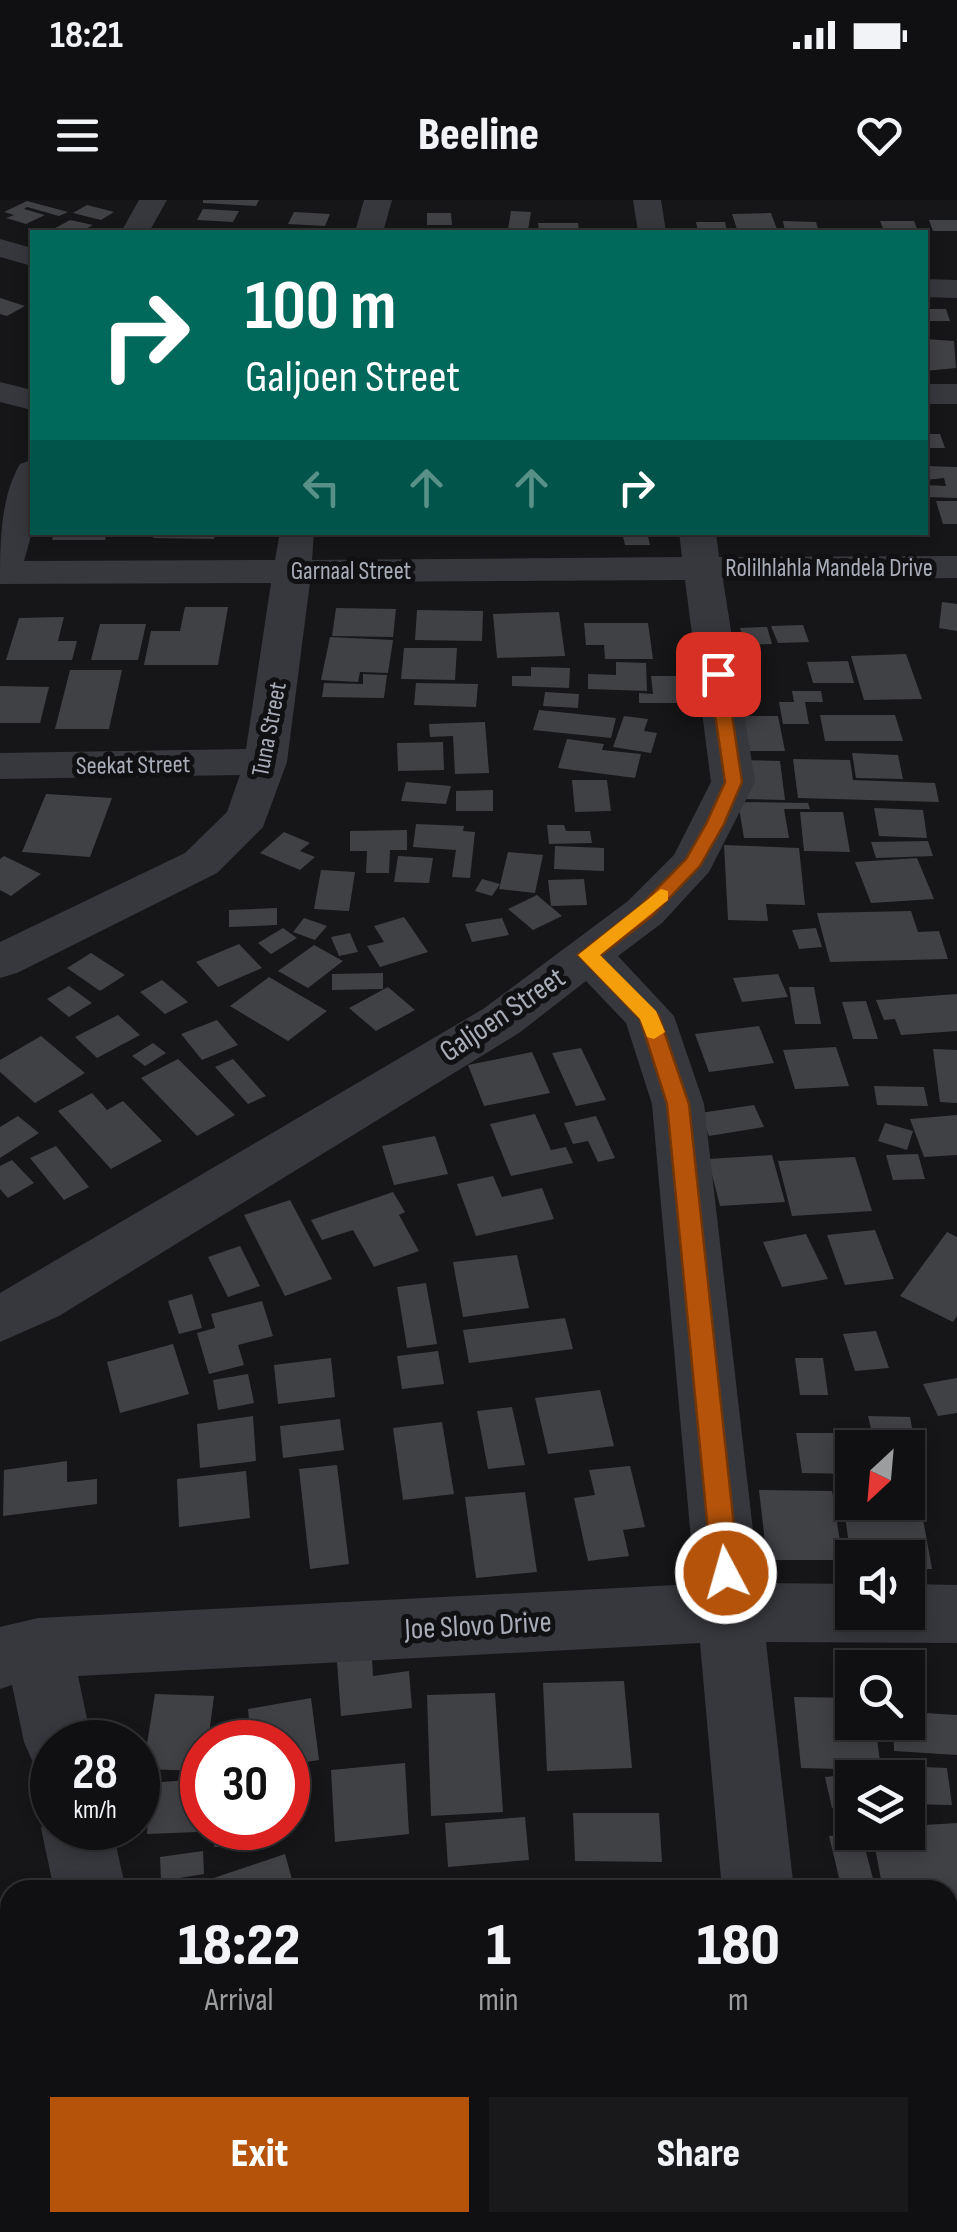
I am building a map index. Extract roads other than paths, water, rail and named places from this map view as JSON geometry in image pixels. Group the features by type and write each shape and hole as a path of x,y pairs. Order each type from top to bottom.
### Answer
{"street":[{"path":"136,230 153,200"},
{"path":"370,230 378,200"},
{"path":"647,200 652,230"},
{"path":"0,248 30,256"},
{"path":"928,288 957,288"},
{"path":"0,392 30,400"},
{"path":"928,394 957,394"},
{"path":"1,573 30,479"},
{"name":"Garnaal Street","path":"1,573 296,552 699,550"},
{"name":"Rolilhlahla Mandela Drive","path":"699,550 957,568"},
{"name":"Galjoen Street","path":"0,1320 500,1020 646,912 693,862 734,782 699,550"},
{"name":"Tuna Street","path":"0,962 201,862 247,817 266,762 296,552"},
{"name":"Seekat Street","path":"0,766 266,762"},
{"path":"588,955 649,1016 678,1104 757,1880"},
{"name":"Joe Slovo Drive","path":"19,1653 730,1612 957,1614"},
{"path":"19,1653 48,1720"},
{"path":"82,1850 88,1880"}]}
